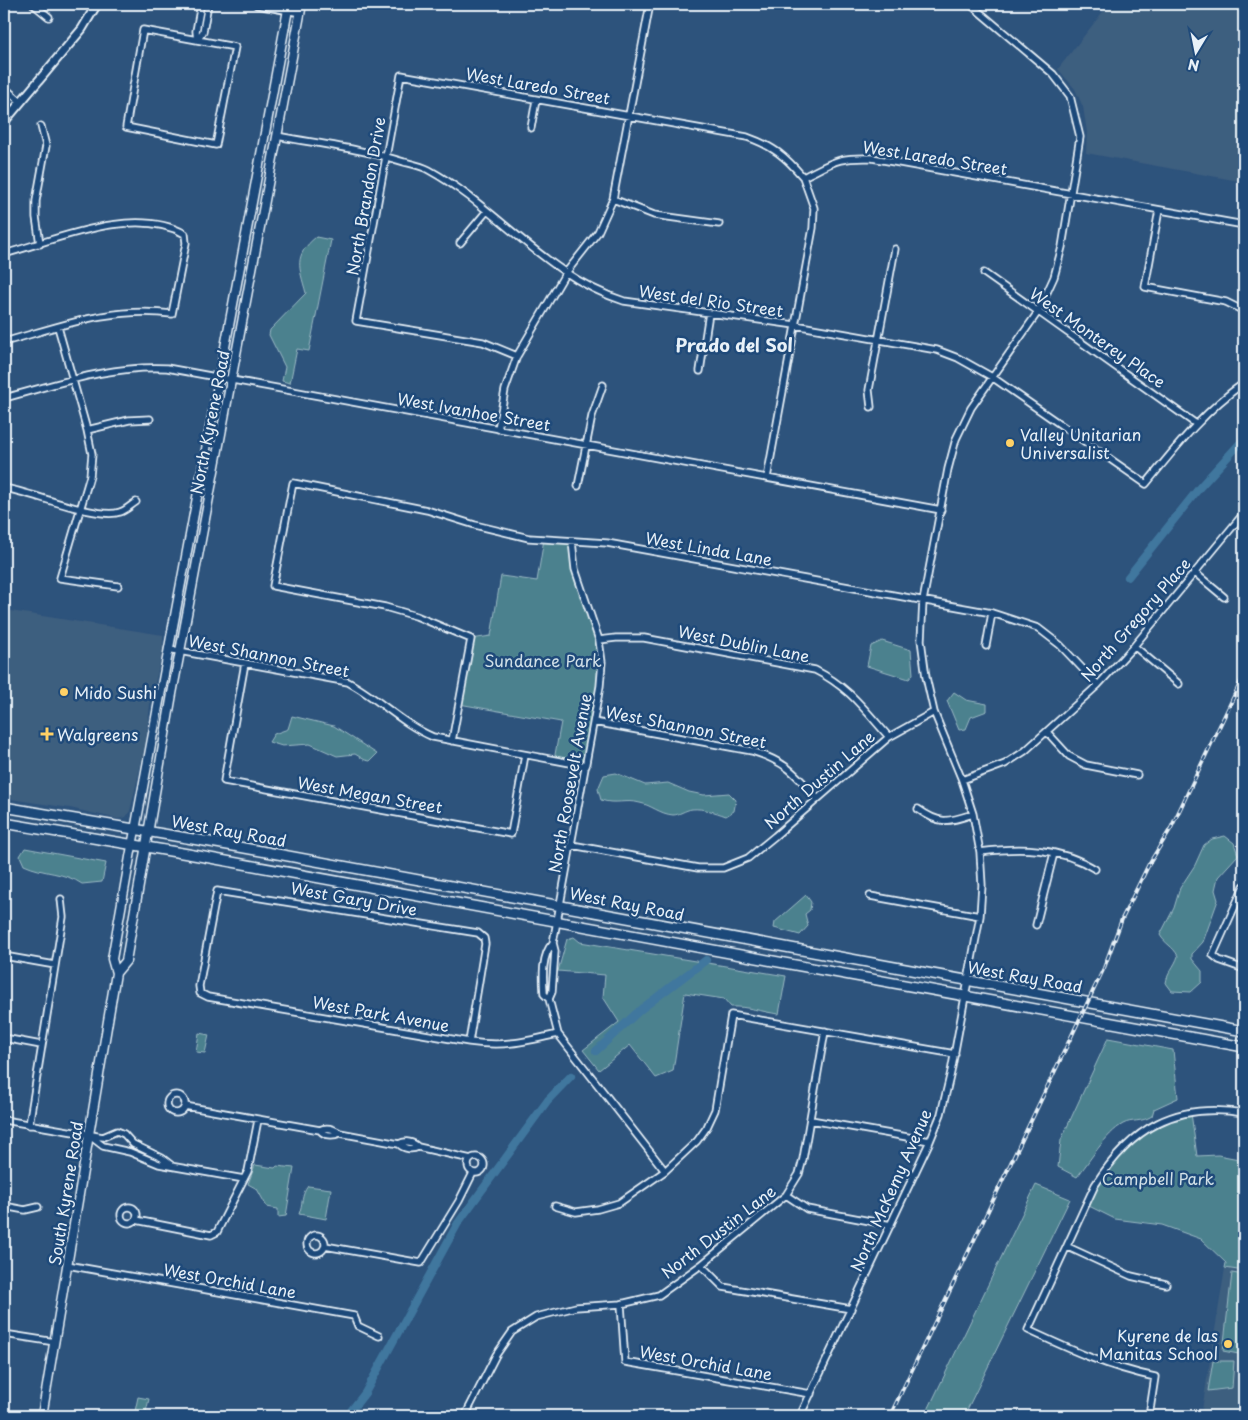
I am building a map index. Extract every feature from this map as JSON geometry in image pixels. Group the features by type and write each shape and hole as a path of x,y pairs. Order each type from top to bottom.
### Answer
{"main road":[{"name":"North Kyrene Road","path":"135,829 289,7"},
{"name":"North Kyrene Road","path":"144,846 301,8"},
{"name":"West Ray Road","path":"4,807 147,831 1244,1031"},
{"name":"West Ray Road","path":"4,823 144,846 1244,1047"},
{"name":"South Kyrene Road","path":"42,1416 116,974 112,959 135,829"},
{"name":"South Kyrene Road","path":"116,974 126,961 144,846"}],"street":[{"path":"33,4 49,17"},
{"path":"4,122 82,29 97,4"},
{"path":"197,40 196,31 201,4"},
{"path":"197,40 202,32 208,4"},
{"path":"256,4 301,8"},
{"path":"498,429 505,390 517,356 565,274 598,232 613,199 650,4"},
{"name":"North McKemy Avenue","path":"800,1416 930,1141 946,1096 980,916 982,884 980,852 973,814 962,780 934,712 922,660 923,601 948,469 956,439 970,408 1038,312 1054,277 1080,137 1070,96 1046,67 970,4"},
{"path":"144,30 197,40 235,47 216,145 126,127 144,30"},
{"name":"West Laredo Street","path":"401,75 747,137 768,144 787,159 803,177 824,164 844,158 872,158 1244,226"},
{"name":"North Brandon Drive","path":"401,75 356,321 482,342 517,356"},
{"path":"4,87 21,102"},
{"path":"530,128 536,100"},
{"path":"40,244 36,201 46,146 41,126"},
{"name":"West del Rio Street","path":"277,136 386,156 427,169 486,212 565,274 599,293 624,301 795,325 938,350 958,358 992,377 1146,484 1196,424"},
{"path":"767,478 813,228 814,208 803,177"},
{"path":"613,199 654,215 719,224"},
{"path":"1159,210 1145,287 1226,302 1244,311"},
{"path":"460,243 486,212"},
{"path":"4,254 106,225 144,222 176,228 185,234 186,243 172,314 148,311 117,312 4,342"},
{"path":"871,407 869,390 895,250"},
{"name":"West Monterey Place","path":"984,273 1196,424"},
{"path":"700,371 709,313"},
{"path":"58,327 92,454 90,476 60,578 118,586"},
{"name":"West Ivanhoe Street","path":"4,398 114,370 142,367 231,379 941,510"},
{"path":"1196,424 1218,402 1244,383"},
{"path":"578,486 592,416 603,385"},
{"path":"87,430 129,420 150,419"},
{"name":"West Linda Lane","path":"452,741 471,639 416,616 385,607 273,586 293,483 428,510 475,525 529,538 607,543 992,613 1038,628 1060,645 1098,685"},
{"path":"4,488 23,490 102,514 120,512 136,502"},
{"name":"North Gregory Place","path":"962,780 1005,764 1025,751 1098,685 1134,646 1244,513"},
{"name":"North Roosevelt Avenue","path":"572,541 575,569 599,640 602,662 594,722 553,943 555,951 552,992 549,999 558,1034 665,1172"},
{"path":"1194,572 1224,597"},
{"path":"986,646 992,613"},
{"name":"West Dublin Lane","path":"599,640 644,638 815,670 836,681 851,693 889,737"},
{"path":"1134,646 1179,684"},
{"name":"West Shannon Street","path":"168,648 348,682 369,693 420,731 452,741 586,766"},
{"name":"West Megan Street","path":"245,663 224,781 511,834 525,755"},
{"name":"North Dustin Lane","path":"572,845 698,868 723,868 748,858 889,737 934,712"},
{"name":"West Shannon Street","path":"594,722 752,751 776,759 794,773 817,798"},
{"path":"1047,732 1069,756 1086,765 1137,775"},
{"path":"918,809 932,820 942,821 973,814"},
{"path":"980,852 1019,848 1054,852 1084,862 1095,869"},
{"path":"1036,925 1054,852"},
{"path":"1244,886 1213,955 1219,960 1244,969"},
{"name":"West Gary Drive","path":"200,993 217,891 478,933 484,938 469,1042"},
{"path":"870,896 980,916"},
{"path":"29,1124 64,917 61,899"},
{"path":"4,956 55,964"},
{"name":"West Park Avenue","path":"200,993 208,997 498,1046 523,1043 558,1034"},
{"path":"555,1206 576,1212 598,1209 619,1203 665,1172 697,1141 715,1110 731,1015 955,1054"},
{"name":"North Dustin Lane","path":"465,1416 496,1354 512,1332 536,1317 576,1307 621,1304 659,1295 701,1265 786,1196 799,1174 825,1031"},
{"path":"4,1038 41,1045"},
{"path":"185,1106 320,1130 325,1128 340,1133 399,1144 402,1147 414,1150 418,1147 471,1159 479,1158 483,1164 481,1171 474,1173 463,1195 421,1263 325,1246"},
{"path":"1149,1416 1155,1377 1118,1369 1028,1330 1095,1185 1107,1166 1129,1141 1150,1127 1170,1118 1204,1110 1244,1113"},
{"path":"4,1120 103,1137 117,1131 124,1134 133,1144 162,1158 171,1165"},
{"path":"136,1220 211,1235 217,1232 244,1179 250,1162 258,1120"},
{"path":"810,1120 930,1141"},
{"path":"88,1135 103,1146 130,1152 159,1164 244,1179"},
{"path":"471,1159 468,1165 474,1173"},
{"path":"786,1196 807,1210 891,1225"},
{"path":"4,1206 25,1210 38,1207"},
{"path":"1068,1247 1131,1276 1166,1284"},
{"path":"701,1265 723,1287 851,1309"},
{"name":"West Orchid Lane","path":"67,1266 354,1316 358,1326 379,1336"},
{"name":"West Orchid Lane","path":"621,1304 625,1362 811,1394"},
{"path":"4,1334 54,1342"}],"shaded area":[{"path":"1109,4 1244,4 1244,182 1086,153 1087,132 1083,107 1075,89 1058,69"},
{"path":"4,610 163,635 163,650 150,704 146,743 130,811 126,817 118,819 70,808 4,798"},
{"name":"Kyrene de las Manitas School","path":"1225,1268 1244,1271 1244,1416 1201,1416"}],"green space":[{"path":"316,237 331,240 309,351 297,349 290,383 282,381 285,367 269,335 270,330 306,293 300,269 301,256"},
{"name":"Sundance Park","path":"544,539 572,541 575,569 599,640 602,662 586,766 554,760 561,722 459,704 471,639 491,636 501,576 537,581"},
{"path":"882,641 911,650 913,674 909,679 867,666 871,646"},
{"path":"954,692 966,700 987,704 987,711 971,717 966,729 959,730 947,701"},
{"path":"292,716 334,726 377,754 370,761 355,754 337,756 310,744 282,746 269,742 274,734 288,729"},
{"path":"616,773 645,785 668,783 689,792 704,795 729,793 736,800 734,811 726,816 705,810 692,809 673,815 635,802 601,800 598,789 604,775"},
{"path":"1225,836 1234,843 1238,855 1218,877 1215,890 1218,900 1203,942 1192,954 1192,959 1202,971 1202,982 1191,992 1172,991 1166,983 1178,956 1160,935 1174,908 1180,888 1195,865 1204,845 1212,839"},
{"path":"25,848 106,863 102,882 82,884 68,877 24,865 20,856"},
{"path":"806,895 811,902 810,910 805,914 808,926 800,935 774,928 775,922"},
{"path":"574,937 580,942 786,976 779,1014 743,1007 731,1007 724,999 685,993 673,1071 656,1078 630,1045 599,1070 583,1050 619,1022 603,997 605,975 558,971 567,939"},
{"path":"199,1033 209,1035 205,1053 196,1052"},
{"path":"1108,1038 1173,1050 1178,1098 1154,1109 1152,1116 1148,1118 1126,1123 1117,1128 1104,1141 1077,1177 1058,1167 1061,1140"},
{"name":"Campbell Park","path":"1191,1113 1197,1156 1218,1155 1244,1160 1244,1271 1225,1268 1226,1263 1201,1239 1162,1225 1115,1219 1087,1205 1107,1166 1150,1127"},
{"path":"255,1165 294,1168 286,1216 278,1217 278,1209 267,1207 257,1189 248,1184"},
{"path":"1036,1185 1070,1199 964,1416 925,1416"},
{"path":"308,1186 331,1189 326,1219 299,1214 304,1193"},
{"path":"1232,1273 1244,1275 1244,1355 1223,1351"},
{"path":"1213,1361 1234,1361 1232,1388 1208,1391"},
{"path":"138,1397 149,1399 145,1416 134,1416"}],"waterway":[{"path":"1128,577 1200,487 1244,439"},
{"path":"596,1051 640,1010 706,960"},
{"path":"347,1416 365,1393 458,1223 548,1100 571,1076"}],"railway":[{"path":"890,1416 1104,968 1122,919 1149,864 1171,828 1244,675"}],"place":[{"name":"Valley Unitarian Universalist","path":"1010,443"},
{"name":"Mido Sushi","path":"64,692"},
{"name":"Walgreens","path":"47,734"},
{"name":"Kyrene de las Manitas School","path":"1228,1344"}],"district":[{"name":"Prado del Sol","path":"734,344"}]}
